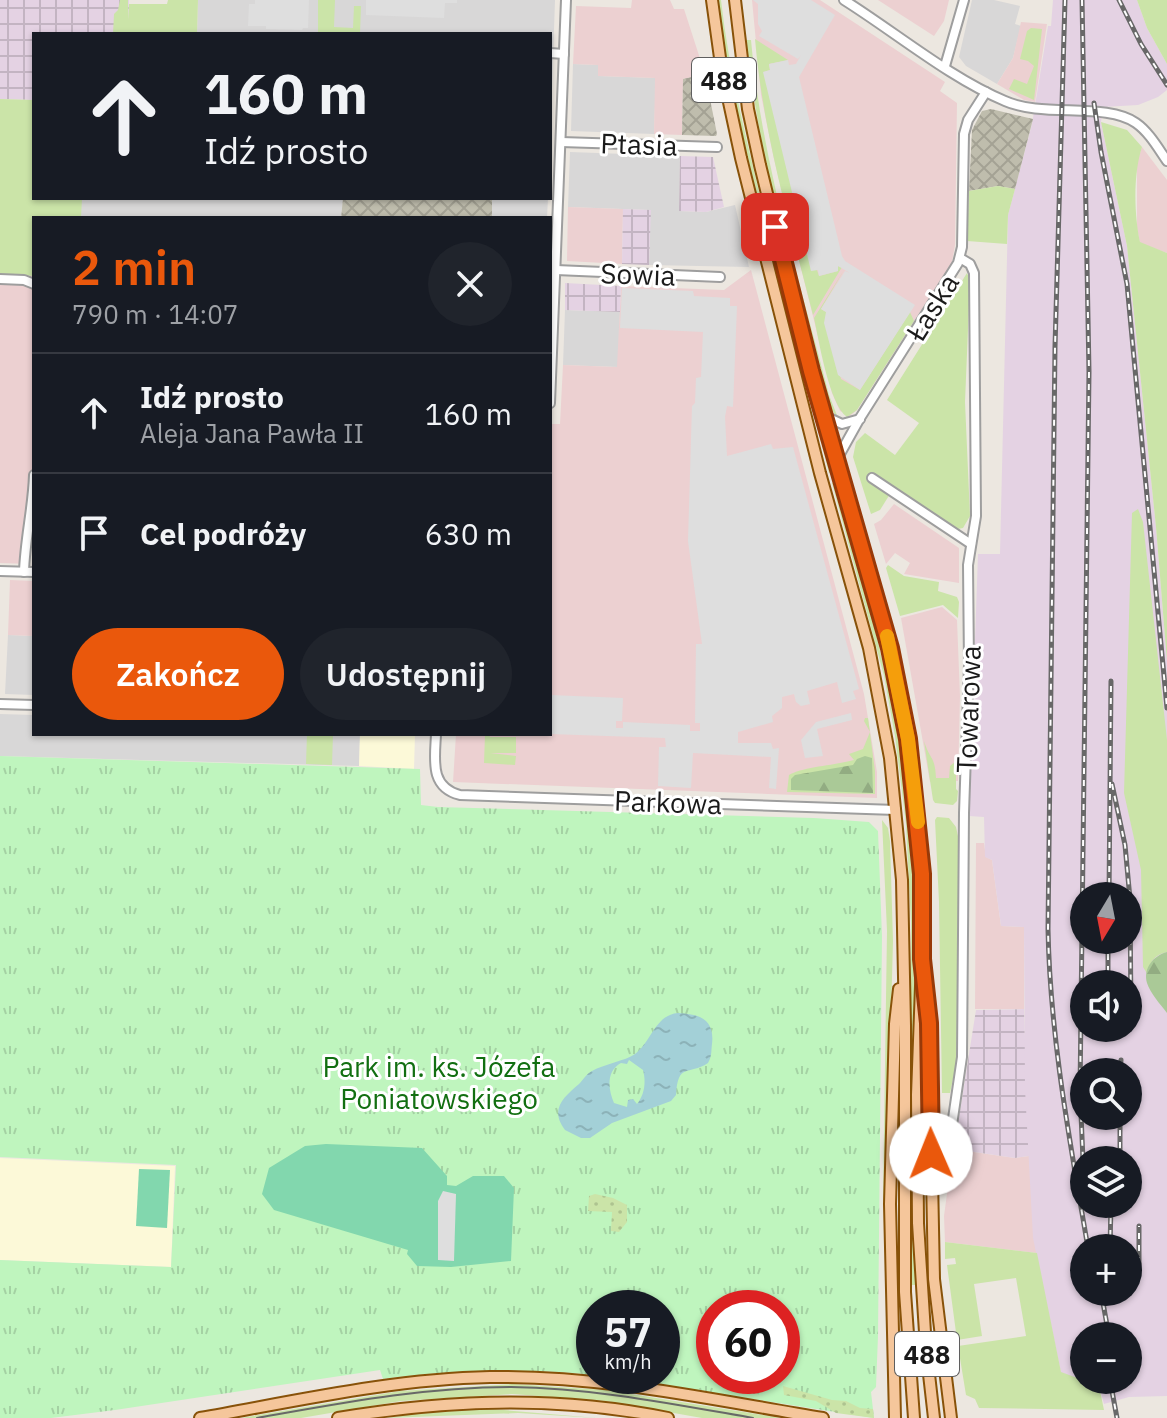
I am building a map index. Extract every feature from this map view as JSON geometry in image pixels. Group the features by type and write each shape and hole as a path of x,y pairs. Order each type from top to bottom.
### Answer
{"main road":[{"name":"488","path":"712,0 721,65 741,158 820,473 876,679 896,810 902,880 905,1025 905,1292 914,1418"},
{"name":"488","path":"735,0 748,109 757,154 823,414 890,648 908,739 920,842 922,959 917,1095 922,1291 934,1418"},
{"path":"895,1418 890,1204 895,1024 902,959"},
{"path":"922,959 929,1023 934,1279 951,1418"},
{"path":"200,1418 384,1385 456,1378 512,1377 627,1386 823,1418"},
{"path":"338,1418 432,1404 491,1402 586,1405 668,1418"}],"street":[{"path":"552,359 566,0"},
{"path":"844,0 986,92 1028,109 1126,118 1145,131 1167,161"},
{"path":"945,66 964,0"},
{"path":"552,53 564,54"},
{"name":"Łaska","path":"836,461 860,418 949,282 960,258 964,134 968,120 986,92"},
{"name":"Ptasia","path":"561,142 717,147"},
{"name":"Towarowa","path":"946,1166 962,1057 968,565 976,516 974,273 970,264 960,258"},
{"name":"Sowia","path":"556,270 720,277"},
{"path":"0,279 32,283"},
{"path":"823,414 831,421 842,424 860,418"},
{"path":"872,478 971,544"},
{"path":"24,572 25,539 32,505"},
{"path":"0,571 32,572"},
{"path":"0,704 32,705"},
{"name":"Parkowa","path":"436,736 435,774 442,786 460,795 896,810"}],"shaded area":[{"path":"0,0 129,0 128,32 32,32 32,100 0,99"},
{"path":"198,0 555,0 552,89 552,32 197,32"},
{"path":"255,0 309,0 308,28 248,26 249,4 255,4"},
{"path":"366,0 457,0 457,3 445,3 444,18 366,15"},
{"path":"632,0 670,0 674,9 684,9 705,74 683,79 682,135 654,134 655,78 598,76 598,65 573,64 576,6 631,8"},
{"path":"752,0 820,0 945,82 940,91 957,103 955,245 952,262 857,410 850,416 840,411 832,393 774,159 761,95"},
{"path":"753,0 811,0 835,15 799,77 842,256 845,261 915,305 860,390 838,375 824,323 826,312 821,309 845,271 850,273 838,266 838,271 819,276 818,270 811,271 763,72 770,70 769,64 788,60 789,65 796,64 801,55 798,59 759,36 762,31 758,24 758,4"},
{"path":"878,0 949,0 944,21 934,36"},
{"path":"972,0 994,0 1020,6 1015,24 1021,26 1013,58 997,84 966,66 959,57"},
{"path":"1053,0 1137,0 1147,28 1167,64 1167,90 1138,105 1103,107 1101,122 1127,246 1167,661 1167,1396 1129,1397 1104,1404 1101,1394 1142,1394 1142,1322 1070,1322 1070,1376 1061,1373 1033,1238 1025,1089 1024,927 1001,926 992,860 985,857 984,817 969,816 978,554 1000,554 1008,215 1032,124 1048,26 1051,26"},
{"path":"1021,22 1047,24 1035,102 1024,100 997,84 1013,58"},
{"path":"573,64 598,65 599,76 656,78 654,134 571,131"},
{"path":"705,74 717,134 682,135 683,79"},
{"path":"991,109 1033,119 1015,189 998,186 969,191 972,130 982,111"},
{"path":"1142,147 1167,180 1167,253 1140,243 1137,228 1137,162"},
{"path":"570,152 680,156 679,211 706,212 735,205 749,267 649,265 650,210 568,207"},
{"path":"680,156 713,157 724,207 706,212 679,211"},
{"path":"74,200 343,200 341,216 73,216"},
{"path":"343,200 492,200 492,216 341,216"},
{"path":"492,200 548,200 547,216 492,216"},
{"path":"568,207 623,209 622,264 567,261"},
{"path":"623,209 651,210 649,265 622,264"},
{"path":"751,270 864,694 877,772 877,798 453,782 456,736 552,736 552,424 560,424 563,365 617,367 621,286 724,290"},
{"path":"0,274 32,276 32,524 30,564 0,563"},
{"path":"565,283 621,286 620,312 565,310"},
{"path":"622,288 693,291 694,296 730,298 730,306 737,306 733,407 727,406 725,417 727,456 771,444 773,449 793,447 859,689 853,691 856,699 842,703 837,682 807,691 810,704 801,706 794,694 782,697 782,708 772,716 773,722 738,732 738,743 771,743 773,749 779,748 776,789 769,788 771,757 693,753 691,788 658,786 659,747 666,747 665,738 552,734 552,695 623,698 622,721 616,721 616,728 623,728 623,722 690,725 690,731 700,731 700,723 695,723 696,644 702,644 688,541 692,406 695,403 696,378 701,377 703,332 620,328"},
{"path":"565,310 620,312 618,367 563,365"},
{"path":"894,504 959,548 959,583 904,574 910,563 895,553 886,564 874,524"},
{"path":"10,580 32,581 32,636 8,635"},
{"path":"942,607 957,620 960,696 958,781 930,782 901,618"},
{"path":"8,635 32,636 32,695 5,694"},
{"path":"851,713 852,720 817,729 823,756 805,758 801,740 816,722"},
{"path":"0,714 32,715 32,736 360,736 359,766 0,756"},
{"path":"360,736 415,736 414,769 359,766"},
{"path":"976,843 984,843 986,857 992,860 1001,926 1024,927 1024,1009 975,1009"},
{"path":"1024,1009 1029,1156 1015,1158 954,1149 976,1010"},
{"path":"953,1149 1015,1158 1029,1156 1037,1253 945,1242 944,1216"},
{"path":"0,1158 175,1166 171,1267 0,1260"},
{"path":"443,1191 456,1194 454,1261 438,1260 438,1201"}],"green space":[{"path":"120,0 128,0 128,20 129,4 198,0 197,32 113,32 114,14"},
{"path":"318,0 335,0 334,27 353,28 354,6 361,6 360,32 318,32"},
{"path":"718,0 721,0 734,82 765,217 833,472 829,473 746,150 727,66"},
{"path":"1137,0 1167,0 1167,64 1147,28"},
{"path":"1031,28 1042,29 1034,100 1009,89 1014,79 1027,84 1034,66 1020,59 1027,31"},
{"path":"755,39 788,60 769,64 770,70 764,72 819,276 838,271 837,266 842,267 813,315 771,144"},
{"path":"746,40 751,40 763,130 782,219 829,395 838,418 827,404 779,224 760,132"},
{"path":"0,99 32,100 32,200 82,200 81,216 32,216 32,276 0,274"},
{"path":"1101,122 1127,130 1142,147 1135,194 1140,242 1167,253 1167,661 1127,246"},
{"path":"998,186 1015,189 1008,215 1007,244 967,241 969,191"},
{"path":"844,270 821,309 826,312 841,379 860,390 910,312 914,321 857,410 847,417 830,386 814,318"},
{"path":"967,273 970,280 965,402 970,516 963,528 958,529 872,473 869,479 890,494 880,510 871,514 853,457 856,442 865,433 895,455 919,423 887,400"},
{"path":"835,482 890,695 910,825 914,915 916,1285 910,1285 911,922 906,824 884,676 832,483"},
{"path":"1138,509 1143,522 1167,740 1167,952 1153,960 1148,975 1143,967 1141,870 1124,793 1132,513"},
{"path":"888,565 904,576 939,582 938,591 957,597 958,618 943,605 900,616 886,568"},
{"path":"870,732 875,794 787,792 789,775 854,760 849,754 863,749"},
{"path":"307,736 333,736 332,765 306,764"},
{"path":"485,736 516,737 516,753 490,753 516,756 515,765 484,763"},
{"path":"924,741 936,778 949,778 950,766 956,761 958,791 957,801 953,805 935,803 933,800"},
{"name":"Park im. ks. Józefa Poniatowskiego","path":"0,756 420,769 421,805 814,818 869,822 878,831 882,936 878,1336 876,1387 871,1392 874,1418 721,1394 800,1394 800,1290 696,1290 696,1390 680,1388 680,1290 576,1290 576,1374 488,1371 383,1379 380,1370 115,1410 51,1418 0,1418 0,1260 171,1267 176,1165 0,1157"},
{"path":"865,756 872,758 873,793 791,790 791,779 795,775 853,765"},
{"path":"937,817 949,818 956,827 961,850 957,1060 950,1093 942,1093"},
{"path":"882,820 888,828 890,841 893,941 886,1200 883,1201 887,931"},
{"path":"1167,952 1167,1013 1151,991 1146,972 1157,956"},
{"path":"305,1146 422,1148 447,1176 447,1185 456,1186 473,1176 504,1176 514,1188 511,1261 451,1267 417,1266 407,1254 408,1250 274,1210 262,1194 269,1168"},
{"path":"139,1169 170,1170 167,1228 136,1226"},
{"path":"595,1194 627,1205 627,1222 619,1232 611,1231 612,1212 588,1211 589,1196"},
{"path":"945,1242 1037,1253 1061,1372 1070,1375 1070,1394 1101,1394 1104,1410 979,1408 975,1399 966,1395 958,1346 1026,1336 1016,1278 974,1284 982,1336 957,1340 947,1265 956,1264 955,1258 945,1259"},
{"path":"512,1384 576,1388 576,1394 631,1394 781,1418 702,1418 606,1401 512,1394 401,1401 301,1418 241,1418 400,1391"},
{"path":"800,1391 846,1401 860,1408 873,1409 874,1418 836,1413 816,1401 784,1395 800,1394"},
{"path":"491,1409 597,1418 518,1413 387,1418 433,1411"}],"water":[{"path":"670,1015 693,1015 708,1023 712,1036 708,1063 682,1074 671,1101 612,1123 590,1138 581,1138 565,1130 560,1123 558,1110 568,1094 590,1072 635,1054 659,1023","holes":["629,1060 643,1070 644,1087 637,1104 633,1099 628,1100 627,1107 614,1103 610,1081 616,1066 627,1064"]}],"tram line":[{"path":"257,1418 415,1393 511,1387 603,1394 753,1418"}],"railway":[{"path":"1065,0 1055,347 1048,929 1057,1049 1086,1234"},
{"path":"1082,0 1089,372 1080,1091 1082,1146"},
{"path":"1119,0 1141,44 1167,85"},
{"path":"1094,103 1127,284 1167,708"},
{"path":"1109,882 1111,681"},
{"path":"1112,784 1125,845 1130,899 1131,970"},
{"path":"1108,954 1108,970"},
{"path":"1120,1130 1120,1146"},
{"path":"1110,1234 1111,1218"},
{"path":"1139,1226 1139,1234"},
{"path":"1104,1306 1106,1322"},
{"path":"1113,1394 1117,1418"}],"slow traffic":[{"path":"887,636 908,739 918,822"}],"route":[{"path":"775,227 811,371 890,648 908,739 922,874 922,959 929,1023 931,1154"}]}
